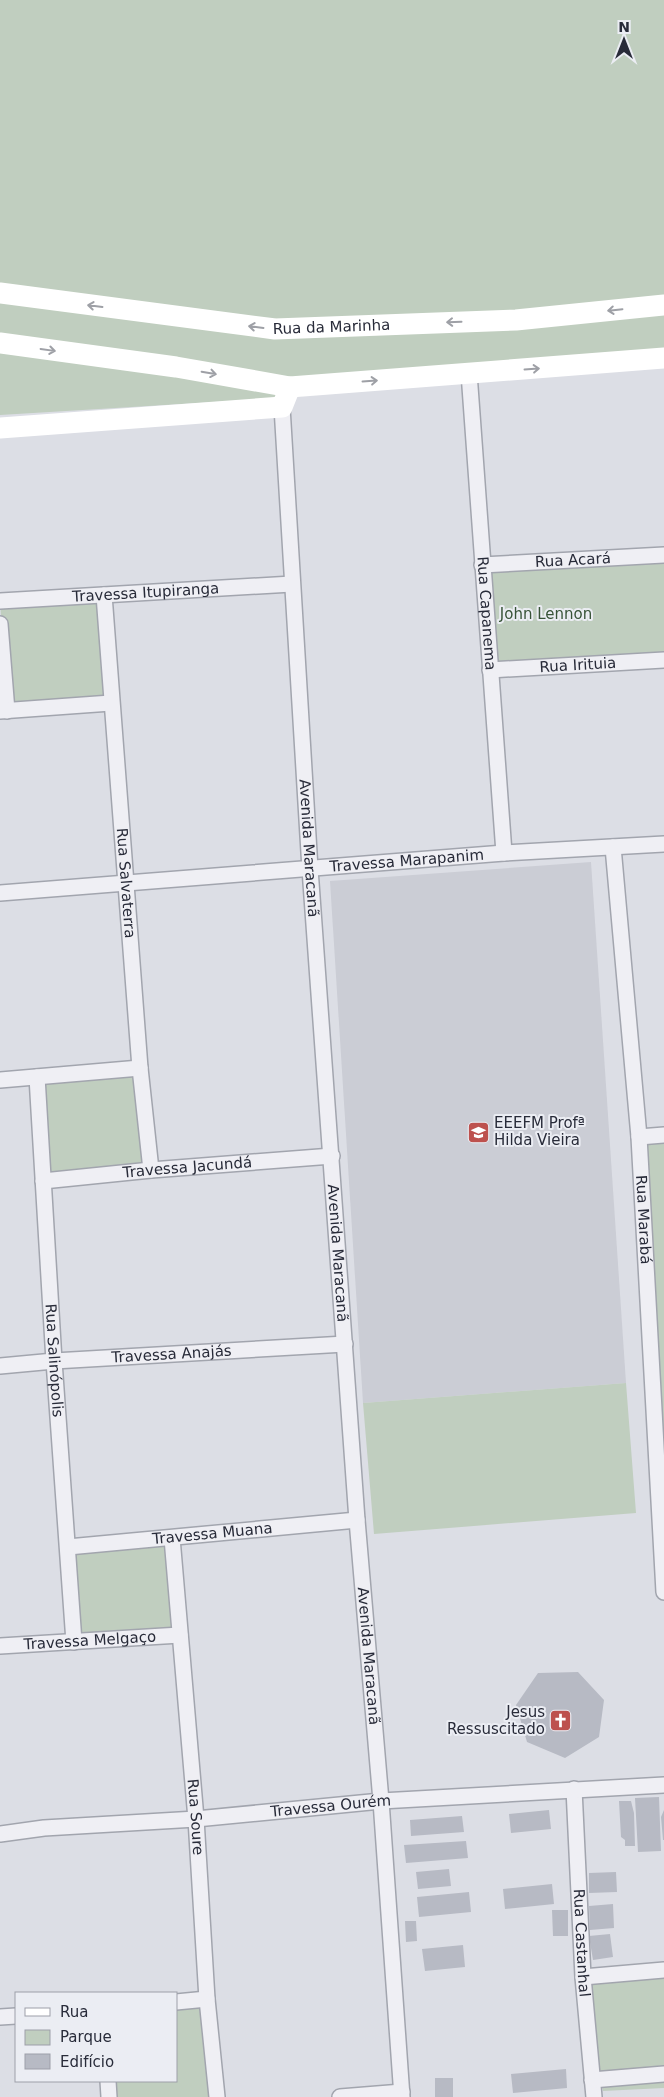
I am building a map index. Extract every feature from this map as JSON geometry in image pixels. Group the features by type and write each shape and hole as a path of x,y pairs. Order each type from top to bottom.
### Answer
{"main road":[{"name":"Rua da Marinha","path":"0,293 275,329 516,320 664,305"},
{"path":"0,343 176,367 290,387 664,358"},
{"path":"0,428 282,406 290,387"}],"street":[{"name":"Rua Capanema","path":"469,373 504,853"},
{"name":"Avenida Maracanã","path":"282,406 310,869 357,1520 381,1801 402,2094"},
{"name":"Rua Acará","path":"482,565 664,555"},
{"name":"Travessa Itupiranga","path":"0,601 292,584"},
{"name":"Rua Salvaterra","path":"104,595 140,1068 150,1170"},
{"path":"0,624 3,711 111,703"},
{"name":"Rua Irituia","path":"490,670 664,660"},
{"name":"Travessa Marapanim","path":"0,893 504,853 664,844"},
{"name":"Rua Marabá","path":"613,847 639,1137 661,1498 664,1592"},
{"path":"0,1080 140,1068"},
{"name":"Rua Salinópolis","path":"37,1077 54,1361 74,1642"},
{"path":"639,1137 664,1135"},
{"name":"Travessa Jacundá","path":"43,1181 150,1170 332,1156"},
{"name":"Travessa Anajás","path":"0,1366 54,1361 345,1344"},
{"name":"Travessa Muana","path":"68,1548 357,1520"},
{"name":"Rua Soure","path":"172,1538 196,1819 207,1999 217,2097"},
{"name":"Travessa Melgaço","path":"0,1646 180,1635"},
{"name":"Travessa Ourém","path":"0,1834 44,1828 196,1819 381,1801 664,1785"},
{"name":"Rua Castanhal","path":"574,1789 583,1977 594,2097"},
{"path":"583,1977 664,1970"},
{"path":"178,2002 207,1999"},
{"path":"0,2017 15,2016"},
{"path":"592,2080 664,2074"},
{"path":"108,2082 109,2097"},
{"path":"340,2097 402,2094"}],"shaded area":[{"name":"EEEFM Profª Hilda Vieira","path":"591,862 626,1383 363,1403 330,881"}],"green space":[{"path":"0,0 664,0 664,363 281,398 0,415"},
{"name":"John Lennon","path":"664,555 664,660 490,670 482,565"},
{"path":"104,595 111,703 7,711 0,601"},
{"path":"140,1068 151,1170 43,1181 37,1077"},
{"path":"664,1135 664,1498 639,1137"},
{"path":"626,1383 636,1513 374,1534 363,1403"},
{"path":"172,1538 180,1635 74,1642 68,1547"},
{"path":"664,1970 664,2088 603,2091 583,1977"},
{"path":"207,1999 217,2097 109,2097 108,2082 178,2082 178,2002"}],"building":[{"name":"Jesus Ressuscitado","path":"578,1672 604,1700 599,1737 565,1758 527,1742 516,1705 538,1673"},
{"path":"659,1797 661,1851 638,1852 635,1798"},
{"path":"619,1801 631,1801 634,1813 635,1846 625,1846 625,1840 621,1837"},
{"path":"549,1810 551,1829 511,1833 509,1814"},
{"path":"664,1810 664,1840 663,1840 661,1817"},
{"path":"462,1816 464,1832 411,1836 410,1820"},
{"path":"466,1841 468,1858 406,1863 404,1845"},
{"path":"449,1869 451,1886 418,1889 416,1872"},
{"path":"616,1872 617,1892 589,1893 589,1873"},
{"path":"552,1884 554,1904 505,1909 503,1889"},
{"path":"469,1892 471,1912 419,1917 417,1897"},
{"path":"613,1904 614,1928 590,1930 589,1906"},
{"path":"552,1910 568,1910 568,1936 553,1936"},
{"path":"405,1921 416,1921 417,1941 406,1942"},
{"path":"610,1934 613,1957 593,1960 589,1936"},
{"path":"463,1945 465,1967 425,1971 422,1949"},
{"path":"566,2069 567,2088 513,2093 511,2074"},
{"path":"435,2078 453,2078 453,2097 435,2097"}],"place":[{"name":"EEEFM Profª Hilda Vieira","path":"478,1132"},
{"name":"Jesus Ressuscitado","path":"561,1721"}]}
